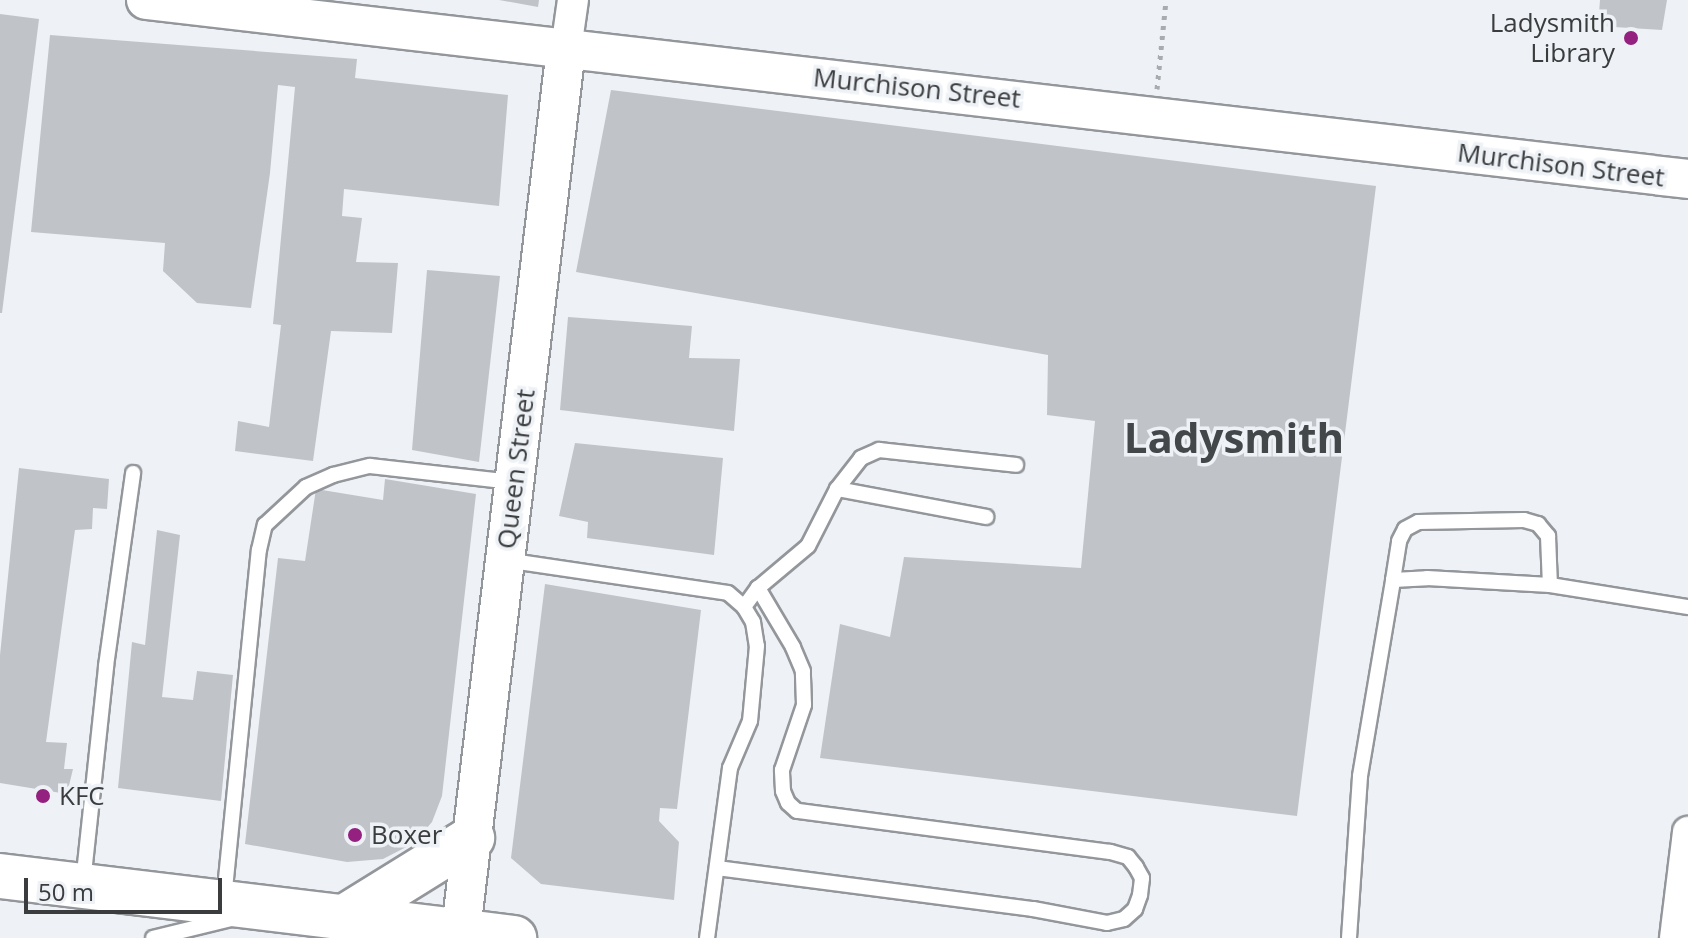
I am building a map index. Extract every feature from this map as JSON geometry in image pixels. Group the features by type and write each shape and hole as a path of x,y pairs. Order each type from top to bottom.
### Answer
{"highway":[{"path":"360,925 472,838"},
{"path":"0,876 266,909 360,925 514,938"}],"street":[{"name":"Murchison Street","path":"146,0 1688,179"},
{"name":"Queen Street","path":"460,935 573,0"},
{"path":"1675,938 1688,832"}],"lane":[{"path":"744,607 758,588 808,546 837,489 861,458 879,450 1016,465"},
{"path":"223,904 259,550 265,525 306,487 333,475 370,466 514,482"},
{"path":"83,887 106,666 133,473"},
{"path":"837,489 986,517"},
{"path":"1349,938 1360,776 1399,541 1405,529 1418,522 1524,520 1538,524 1548,536 1550,585"},
{"path":"505,560 728,593 744,607 753,622 757,646 750,721 730,768 707,938"},
{"path":"1393,580 1427,578 1550,585 1688,607"},
{"path":"717,868 1033,909 1107,923 1124,919 1135,909 1140,895 1142,878 1136,867 1128,857 1110,852 797,811 788,803 783,791 782,770 804,705 803,671 793,647 758,588"},
{"path":"153,938 266,909"}],"path":[{"path":"1154,118 1166,0"}],"building":[{"path":"499,0 539,0 538,7"},
{"path":"1600,0 1667,0 1662,30 1598,26"},
{"path":"0,14 39,19 2,313 0,313"},
{"path":"50,35 357,59 355,78 508,95 499,206 344,189 342,216 362,218 356,262 398,263 392,333 331,331 313,461 235,451 238,421 269,427 281,325 273,324 295,87 278,85 270,173 251,308 197,303 163,271 165,243 31,232"},
{"path":"611,90 1376,186 1297,816 820,758 840,624 890,637 904,557 1081,568 1095,421 1047,415 1048,355 576,272"},
{"path":"427,270 500,276 479,462 412,450"},
{"path":"568,317 692,326 689,358 740,359 734,431 560,410"},
{"path":"575,443 723,458 714,555 587,538 588,522 559,516"},
{"path":"19,468 109,479 107,509 93,508 92,529 75,530 46,742 67,743 64,769 73,769 67,794 0,783 0,655"},
{"path":"385,479 476,494 442,796 432,822 414,843 383,859 347,862 245,844 278,558 305,561 316,489 383,500"},
{"path":"157,530 180,535 162,697 193,700 197,671 233,675 221,801 118,788 132,642 145,645"},
{"path":"545,584 701,610 677,809 660,808 659,821 679,842 674,900 541,884 511,858"}],"place":[{"name":"Ladysmith Library","path":"1631,38"},
{"name":"KFC","path":"43,796"},
{"name":"Boxer","path":"355,835"}],"district":[{"name":"Ladysmith","path":"1234,437"}]}
